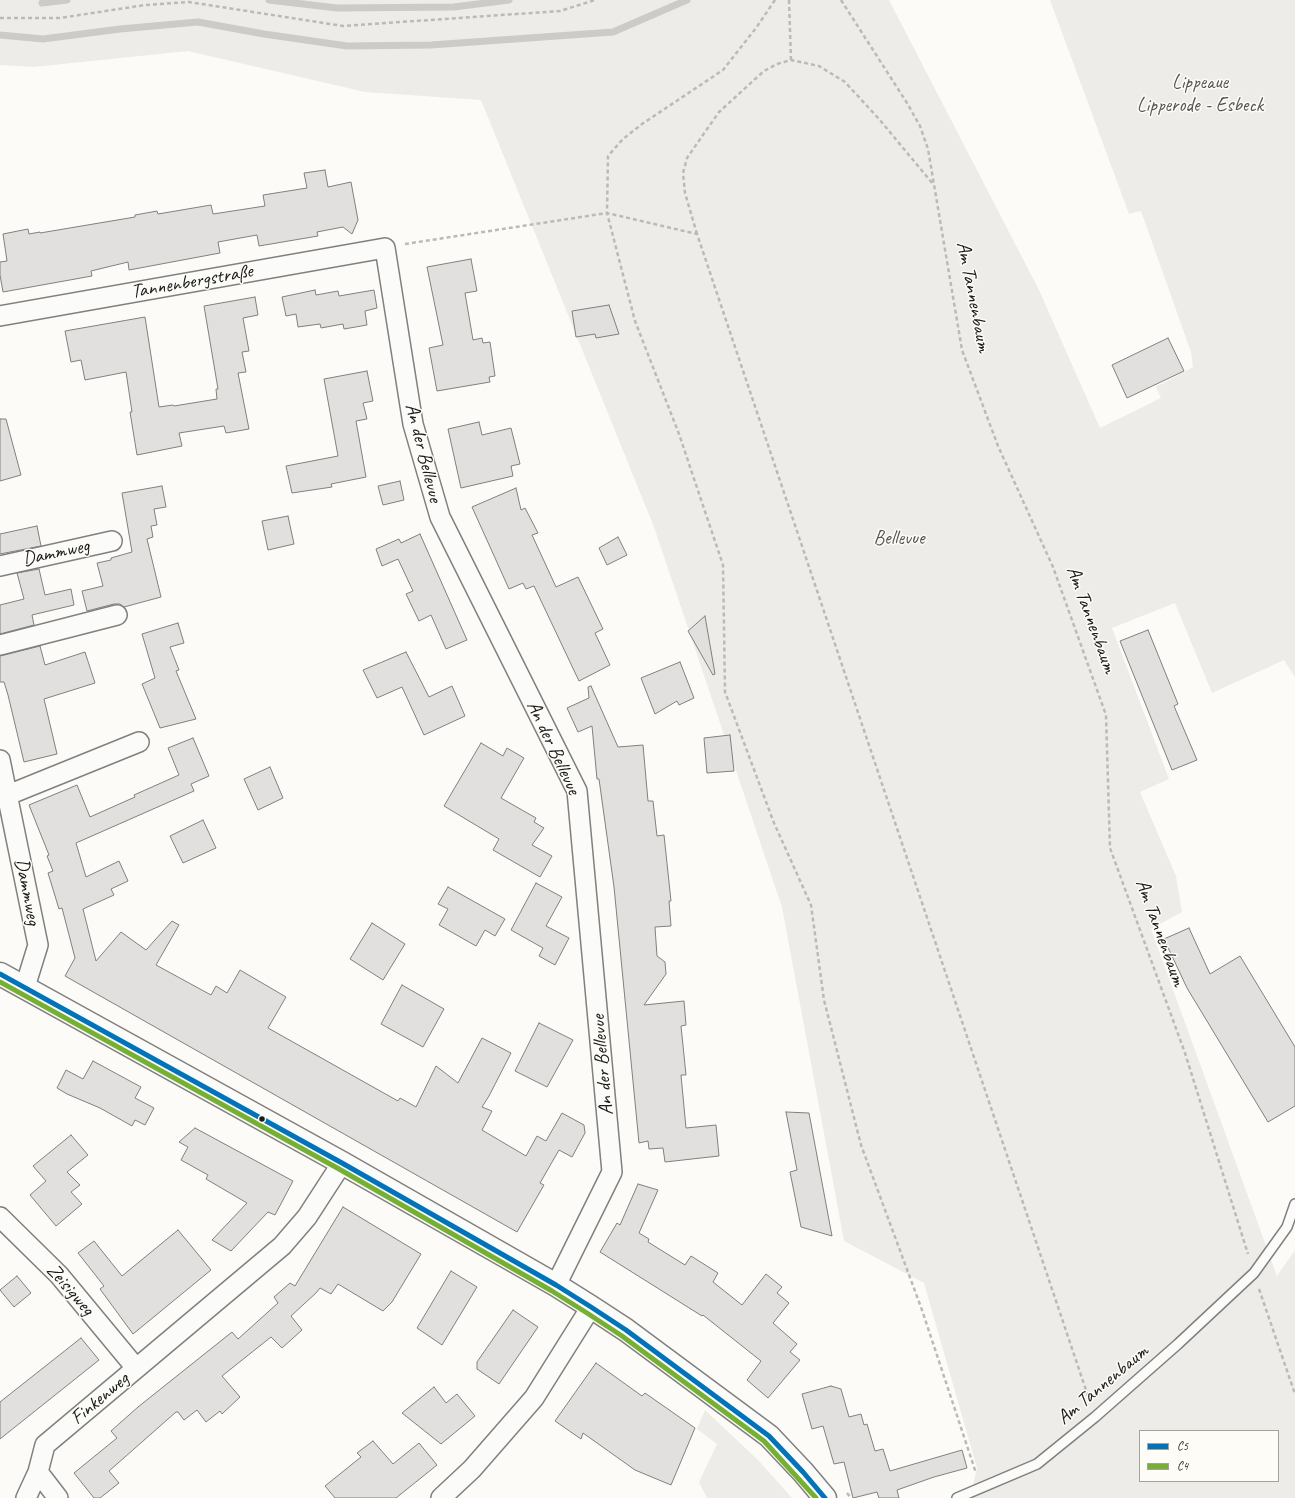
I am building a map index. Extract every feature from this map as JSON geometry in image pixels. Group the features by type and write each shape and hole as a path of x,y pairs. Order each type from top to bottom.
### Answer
{"main road":[{"path":"0,974 342,1163 556,1285 591,1307 626,1330 768,1436 803,1472 825,1498"}],"street":[{"name":"Tannenbergstraße","path":"0,316 384,248"},
{"name":"An der Bellevue","path":"384,248 413,424 440,517 577,791 612,1172 556,1285"},
{"name":"Dammweg","path":"0,566 112,541"},
{"path":"0,645 117,615"},
{"path":"8,795 139,742"},
{"name":"Dammweg","path":"0,760 38,945 25,987"},
{"name":"Finkenweg","path":"26,1498 38,1472 45,1445 282,1246 307,1217 342,1163"},
{"name":"Zeisigweg","path":"0,1217 59,1275 136,1368"},
{"path":"441,1498 472,1468 534,1398 591,1307"},
{"path":"38,1472 58,1498"}],"lane":[{"name":"Am Tannenbaum","path":"957,1498 1037,1464 1095,1417 1178,1344 1254,1273 1287,1227 1295,1204"}],"path":[{"path":"0,18 60,18 145,5 190,2 343,26 560,11 595,0"},
{"path":"775,0 756,28 723,70 642,124 623,139 608,156 607,213 635,321 679,434 723,565 725,692 774,824 811,905 824,1000 861,1145 922,1310 981,1487"},
{"path":"789,0 791,60"},
{"name":"Am Tannenbaum","path":"841,0 907,103 920,126 928,149 962,350 998,446 1053,567 1106,715 1110,848 1185,1053 1267,1314 1295,1394"},
{"path":"935,186 879,119 845,82 819,66 791,60 777,64 764,71 719,112 687,158 683,173 685,192 697,234 1095,1417"},
{"path":"384,248 607,213 697,234"}],"green space":[{"name":"Bellevue","path":"0,0 889,0 1039,290 1100,428 1161,398 1156,387 1193,367 1191,352 1141,211 1129,214 1050,0 1295,0 1295,677 1284,660 1212,693 1175,603 1112,628 1169,779 1140,792 1176,876 1182,912 1151,929 1277,1276 1295,1250 1295,1498 970,1498 977,1468 924,1283 844,1241 782,907 654,527 481,100 365,92 188,51 34,67 0,65"},
{"path":"705,1410 758,1460 792,1498 707,1498 699,1482 717,1444 697,1429"}],"building":[{"path":"325,170 328,187 351,182 358,220 352,234 343,227 317,232 318,236 259,246 257,235 218,242 220,253 129,270 128,262 91,271 92,276 3,292 0,275 0,262 7,261 3,234 28,229 29,234 40,233 135,217 135,215 157,211 158,214 211,205 213,214 265,206 263,195 307,188 304,173"},
{"path":"471,259 477,291 465,293 473,340 482,338 483,343 490,342 495,376 489,377 490,382 437,391 429,348 443,345 427,267"},
{"path":"315,290 316,295 338,291 339,296 374,290 377,308 365,311 367,325 344,329 343,324 321,328 320,324 298,327 296,314 286,316 282,297"},
{"path":"255,297 258,315 243,318 249,351 242,352 246,372 238,373 249,429 226,433 224,426 179,433 182,446 137,455 130,412 132,412 126,372 85,380 81,360 71,362 65,331 145,317 159,407 217,399 216,389 218,389 204,306"},
{"path":"609,305 619,334 596,338 595,334 576,337 572,311"},
{"path":"1168,338 1184,371 1127,398 1112,365"},
{"path":"367,371 373,401 363,403 367,419 356,421 366,477 331,484 332,487 292,493 286,466 338,456 324,379"},
{"path":"0,419 6,419 21,475 0,481"},
{"path":"479,422 482,435 511,428 520,464 511,466 513,476 461,488 448,429"},
{"path":"400,481 404,500 383,505 378,486"},
{"path":"162,486 166,507 154,509 157,525 151,526 153,537 147,539 161,597 124,607 120,604 114,604 87,611 82,591 103,586 97,563 111,560 111,558 132,552 122,493"},
{"path":"516,488 521,510 525,508 538,533 532,535 556,587 578,577 603,629 595,633 610,665 579,681 534,586 526,589 523,583 509,589 472,507"},
{"path":"288,516 294,544 268,550 262,521"},
{"path":"37,526 41,546 0,554 0,534"},
{"path":"420,534 467,640 446,649 431,615 419,621 406,594 413,591 398,559 382,566 376,549 399,539 401,543"},
{"path":"618,537 627,555 607,565 599,548"},
{"path":"39,569 45,595 71,589 74,605 32,615 34,625 0,634 0,605 24,599 17,573"},
{"path":"705,616 715,674 713,675 688,631"},
{"path":"178,623 184,643 170,647 179,670 176,671 196,719 160,728 142,684 155,678 142,634"},
{"path":"1148,630 1178,704 1174,706 1197,760 1172,770 1120,641"},
{"path":"40,646 45,665 85,652 95,683 44,699 57,754 24,762 8,695 4,682 0,682 0,656"},
{"path":"406,652 429,697 452,686 465,716 424,735 402,687 377,698 363,670"},
{"path":"680,662 694,698 679,705 677,701 655,714 641,678"},
{"path":"591,686 618,747 643,745 648,801 653,801 657,836 664,835 671,901 669,901 671,926 655,927 657,956 665,962 666,974 644,1005 684,1001 686,1025 681,1026 686,1075 681,1075 686,1128 716,1125 719,1156 665,1162 663,1148 649,1149 648,1141 639,1143 614,887 599,779 597,779 592,726 578,732 567,708 589,698 588,687"},
{"path":"730,735 734,771 707,773 704,738"},
{"path":"193,738 209,776 191,784 194,791 76,843 86,877 119,861 128,881 111,889 114,895 83,909 96,961 121,932 146,950 172,921 179,925 156,965 211,995 216,986 227,993 240,970 286,997 268,1028 398,1101 400,1098 416,1107 436,1066 458,1083 482,1038 511,1053 482,1107 492,1111 482,1130 526,1156 537,1136 546,1141 562,1113 584,1125 585,1133 572,1157 559,1150 540,1183 544,1185 517,1232 65,976 75,958 62,908 59,909 48,873 53,871 47,856 49,855 29,805 77,785 90,817 179,775 168,748"},
{"path":"481,743 503,756 507,748 524,758 501,798 536,818 534,822 544,828 532,845 552,856 540,877 493,850 499,839 444,806"},
{"path":"270,767 283,798 258,810 244,779"},
{"path":"203,820 216,848 183,863 170,836"},
{"path":"536,883 562,897 546,926 569,938 555,965 539,956 543,948 511,930"},
{"path":"448,887 505,919 495,936 485,930 476,946 439,925 448,909 438,904"},
{"path":"372,923 405,944 383,980 350,959"},
{"path":"1189,928 1210,974 1240,956 1295,1047 1295,1106 1268,1122 1187,988 1164,939"},
{"path":"402,985 444,1009 423,1047 381,1024"},
{"path":"539,1023 573,1040 547,1087 515,1071"},
{"path":"93,1061 141,1087 135,1098 154,1108 145,1125 135,1120 132,1126 100,1108 67,1094 57,1088 66,1070 83,1079"},
{"path":"786,1112 809,1113 832,1236 801,1227 790,1172 797,1170"},
{"path":"195,1128 293,1181 275,1215 268,1212 231,1251 212,1240 247,1203 206,1179 208,1175 181,1160 188,1147 179,1142"},
{"path":"71,1135 88,1155 67,1172 80,1185 71,1192 82,1204 56,1226 30,1195 46,1181 33,1166"},
{"path":"638,1184 658,1190 639,1233 649,1239 648,1242 685,1265 691,1256 718,1273 713,1282 742,1305 766,1274 782,1287 777,1293 789,1303 773,1323 797,1344 790,1352 800,1360 768,1398 747,1380 761,1361 703,1315 702,1316 600,1252 617,1223 620,1225"},
{"path":"343,1207 421,1254 392,1302 383,1311 338,1284 331,1294 320,1288 291,1316 302,1330 282,1348 271,1337 222,1376 240,1397 222,1414 220,1411 206,1422 197,1410 184,1420 178,1412 176,1412 109,1471 119,1483 100,1498 94,1498 74,1473 117,1438 111,1431 138,1407 232,1332 238,1339 278,1303 274,1297 290,1283 295,1286"},
{"path":"178,1230 211,1270 133,1334 100,1289 104,1286 78,1253 94,1241 122,1276"},
{"path":"451,1271 477,1287 442,1345 417,1328"},
{"path":"17,1276 31,1293 14,1307 0,1290"},
{"path":"513,1310 538,1327 499,1384 477,1369 477,1362"},
{"path":"81,1338 99,1360 0,1439 0,1402"},
{"path":"596,1363 642,1396 645,1393 695,1428 671,1485 635,1470 583,1433 581,1439 555,1421"},
{"path":"831,1386 841,1389 849,1417 861,1414 864,1425 867,1424 875,1451 883,1449 890,1471 962,1450 967,1468 934,1477 897,1490 899,1498 879,1498 877,1492 853,1498 844,1462 834,1464 823,1426 812,1429 802,1394"},
{"path":"434,1387 446,1403 457,1394 475,1416 441,1444 402,1413"},
{"path":"373,1441 393,1464 419,1443 437,1465 396,1498 335,1498 325,1486 361,1457 357,1453"}],"waterway":[{"path":"42,3 67,0"},
{"path":"269,0 337,8 454,7 509,0"},
{"path":"0,35 43,39 120,29 198,22 264,34 347,46 431,45 613,32 687,0"}],"transit line":[{"name":"C5","path":"0,974 342,1163 556,1285 591,1307 626,1330 769,1436 825,1498"},
{"name":"C4","path":"0,982 339,1169 552,1291 587,1313 622,1336 764,1441 816,1498"}],"park label":[{"name":"Lippeaue Lipperode - Esbeck","path":"1200,94"}]}
